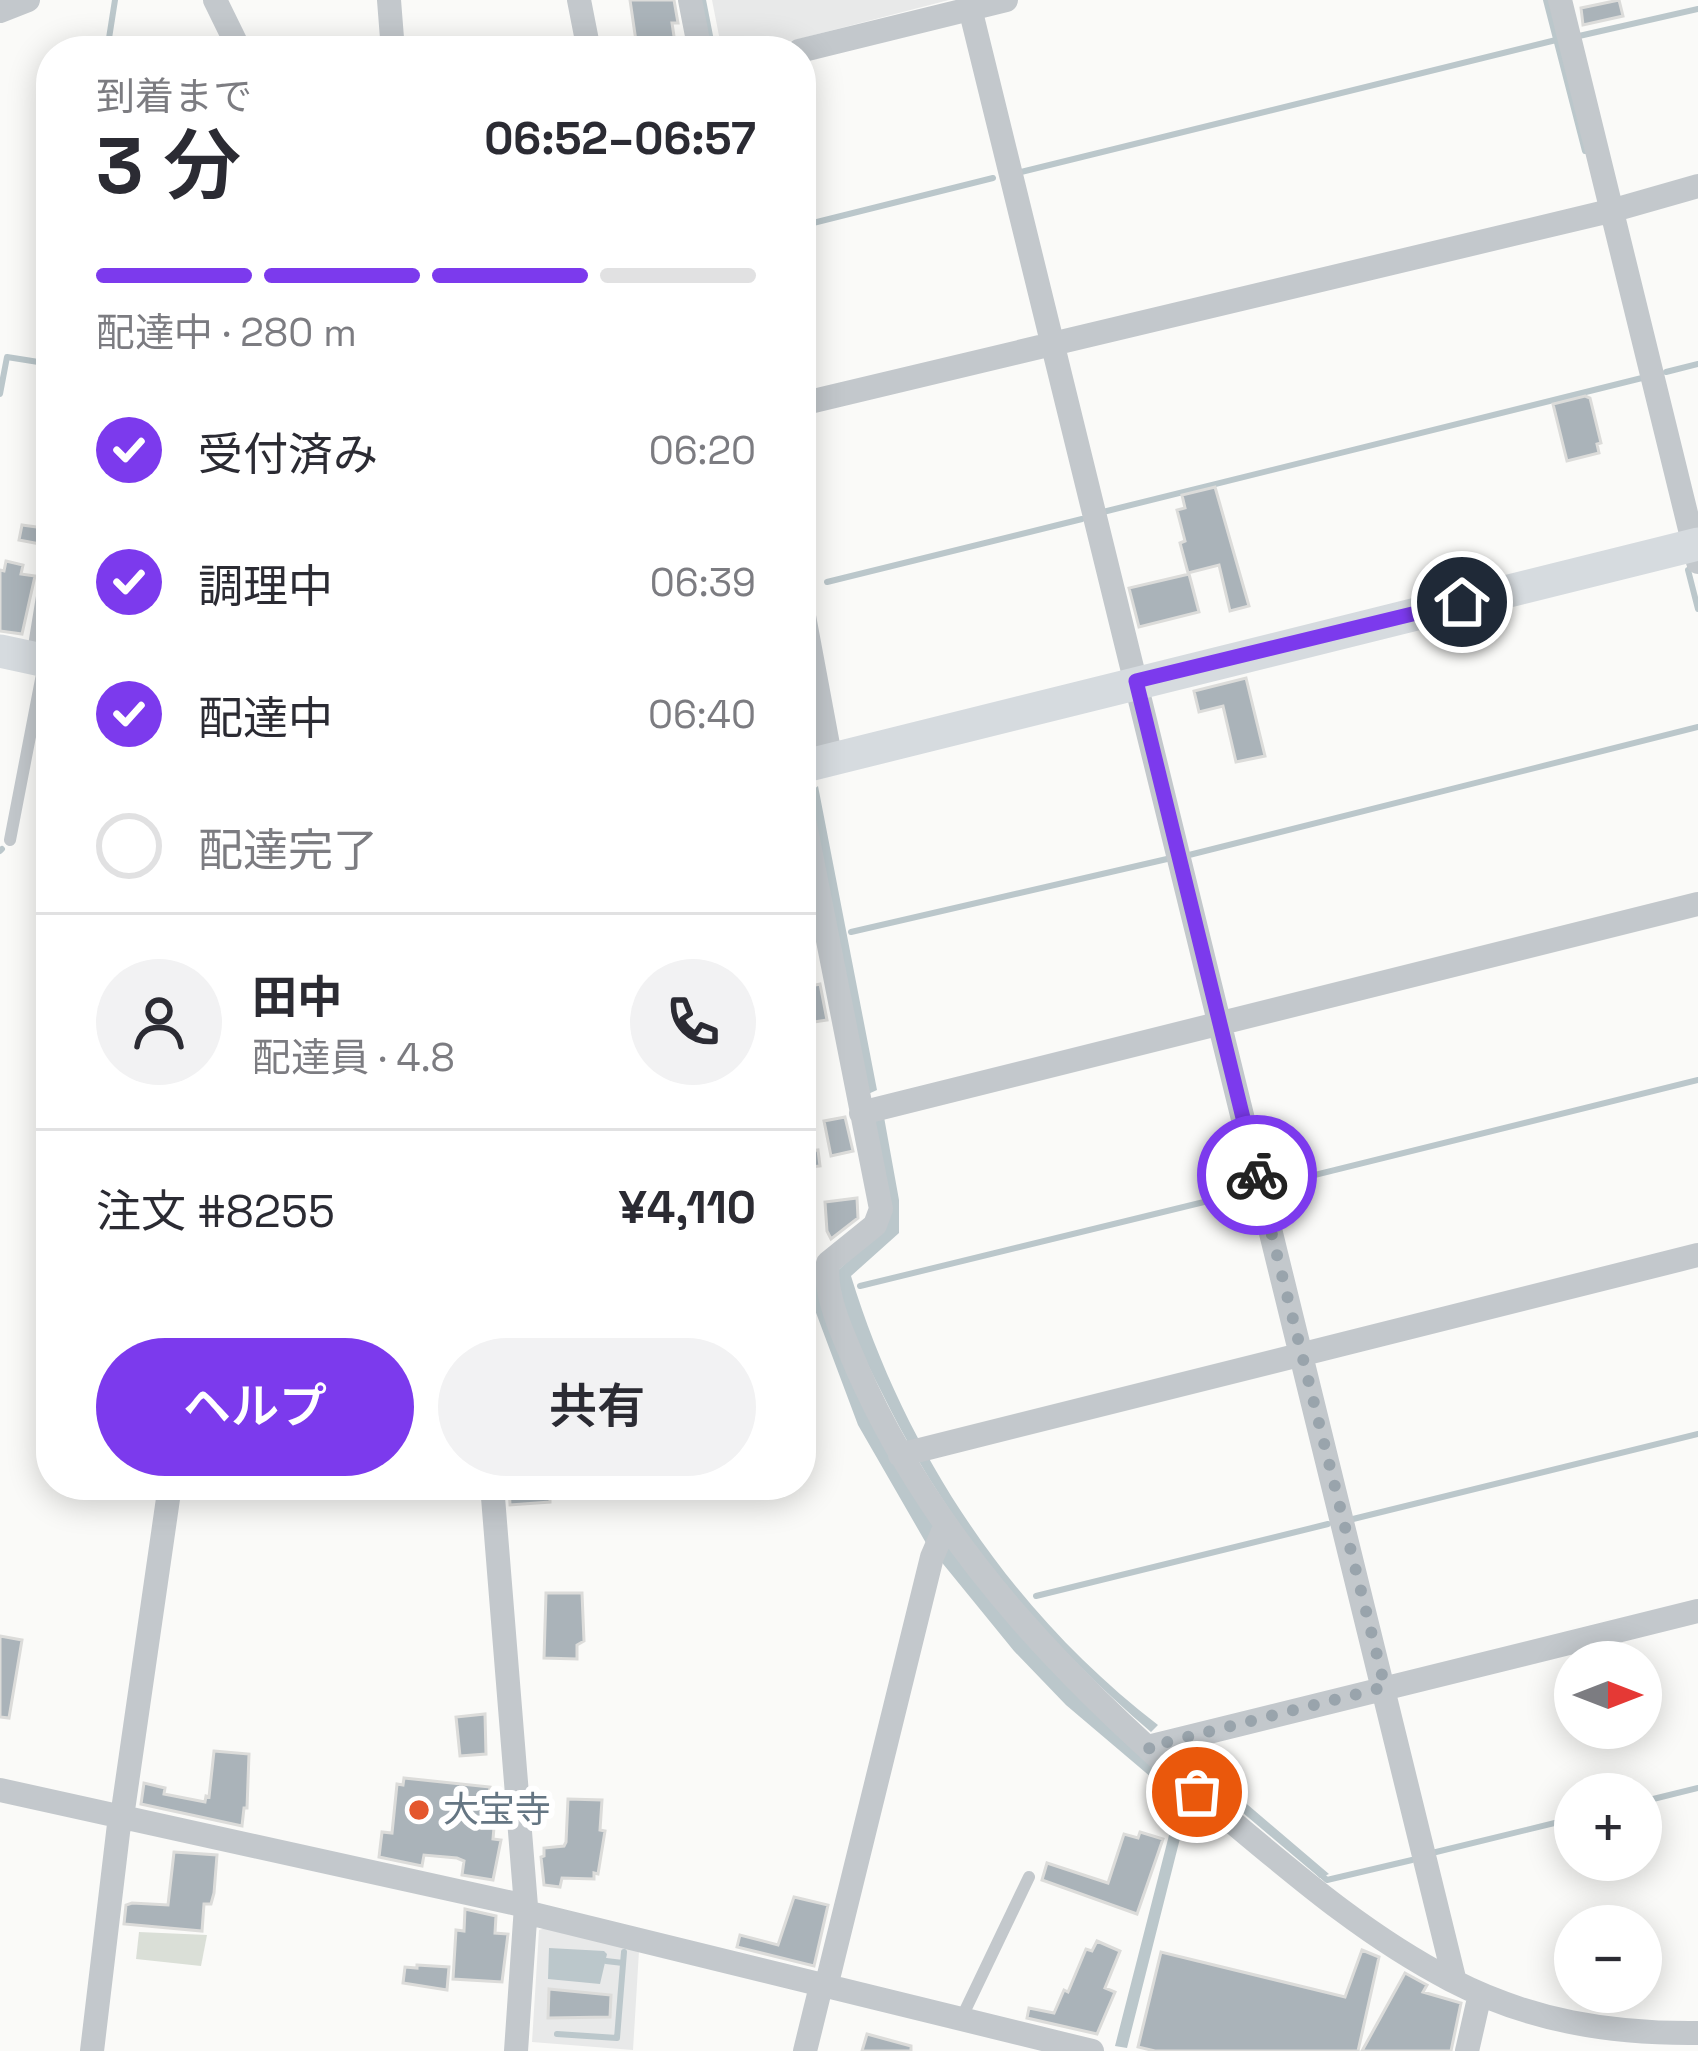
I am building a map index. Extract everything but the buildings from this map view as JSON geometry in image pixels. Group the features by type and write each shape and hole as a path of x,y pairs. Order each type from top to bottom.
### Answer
{"main road":[{"path":"816,764 1136,681 1697,550"}],"street":[{"path":"0,10 28,0"},
{"path":"215,0 233,36"},
{"path":"389,0 392,36"},
{"path":"579,0 586,36"},
{"path":"690,0 697,36"},
{"path":"816,46 969,4 1006,0"},
{"path":"1560,0 1697,550"},
{"path":"969,4 1455,1982"},
{"path":"816,400 1698,186"},
{"path":"816,881 880,1215 875,1225 828,1264 826,1276 847,1344 911,1452 945,1527 1052,1656 1148,1747 1370,1932 1480,1994 1579,2026 1698,2033"},
{"path":"861,1113 1698,904"},
{"path":"911,1452 1698,1255"},
{"path":"92,2051 168,1500"},
{"path":"493,1500 525,1909 516,2051"},
{"path":"805,2051 932,1557 945,1527"},
{"path":"1148,1747 1698,1611"},
{"path":"0,1790 525,1909 1092,2051"},
{"path":"1468,2051 1480,1994"}],"lane":[{"path":"10,840 32,658"},
{"path":"961,2019 1029,1877"}],"shaded area":[{"path":"712,0 949,0 810,36 719,36"},
{"path":"816,788 877,1090 866,1095 816,836"},
{"path":"884,1117 899,1200 899,1233 851,1276 901,1405 933,1466 1011,1580 1056,1632 1158,1725 1151,1732 1033,1618 966,1534 908,1443 861,1349 836,1272 880,1233 872,1122"},
{"path":"816,1271 903,1478 1191,1795 1127,2048 1115,2046 1178,1800 1066,1705 1014,1651 926,1543 858,1425 816,1313"},
{"path":"1180,1747 1329,1874 1320,1878 1171,1752"},
{"path":"539,1930 639,1951 633,2050 532,2042"},
{"path":"139,1932 207,1935 201,1966 136,1959"},
{"path":"549,1948 604,1951 600,1984 548,1979"}],"waterway":[{"path":"109,36 115,0"},
{"path":"703,0 710,36"},
{"path":"1546,0 1585,151"},
{"path":"1579,36 1698,9"},
{"path":"1021,172 1556,40"},
{"path":"816,222 993,178"},
{"path":"0,394 7,357 36,362"},
{"path":"1666,372 1698,364"},
{"path":"1103,512 1642,378"},
{"path":"827,582 1082,519"},
{"path":"1688,570 1698,609"},
{"path":"1189,855 1698,727"},
{"path":"851,932 1167,859"},
{"path":"1270,1186 1698,1080"},
{"path":"860,1286 1249,1191"},
{"path":"1353,1519 1698,1434"},
{"path":"1036,1596 1328,1524"},
{"path":"1662,1797 1698,1788"},
{"path":"1432,1853 1554,1823"},
{"path":"1319,1873 1327,1880 1412,1860"},
{"path":"557,2034 617,2038 624,1952"},
{"path":"606,1961 623,1963"}],"way so far":[{"path":"1197,1792 1148,1747 1385,1687 1257,1175"}],"place":[{"name":"大宝寺","path":"419,1810"}],"route":[{"path":"1257,1175 1136,681 1462,602"}]}
